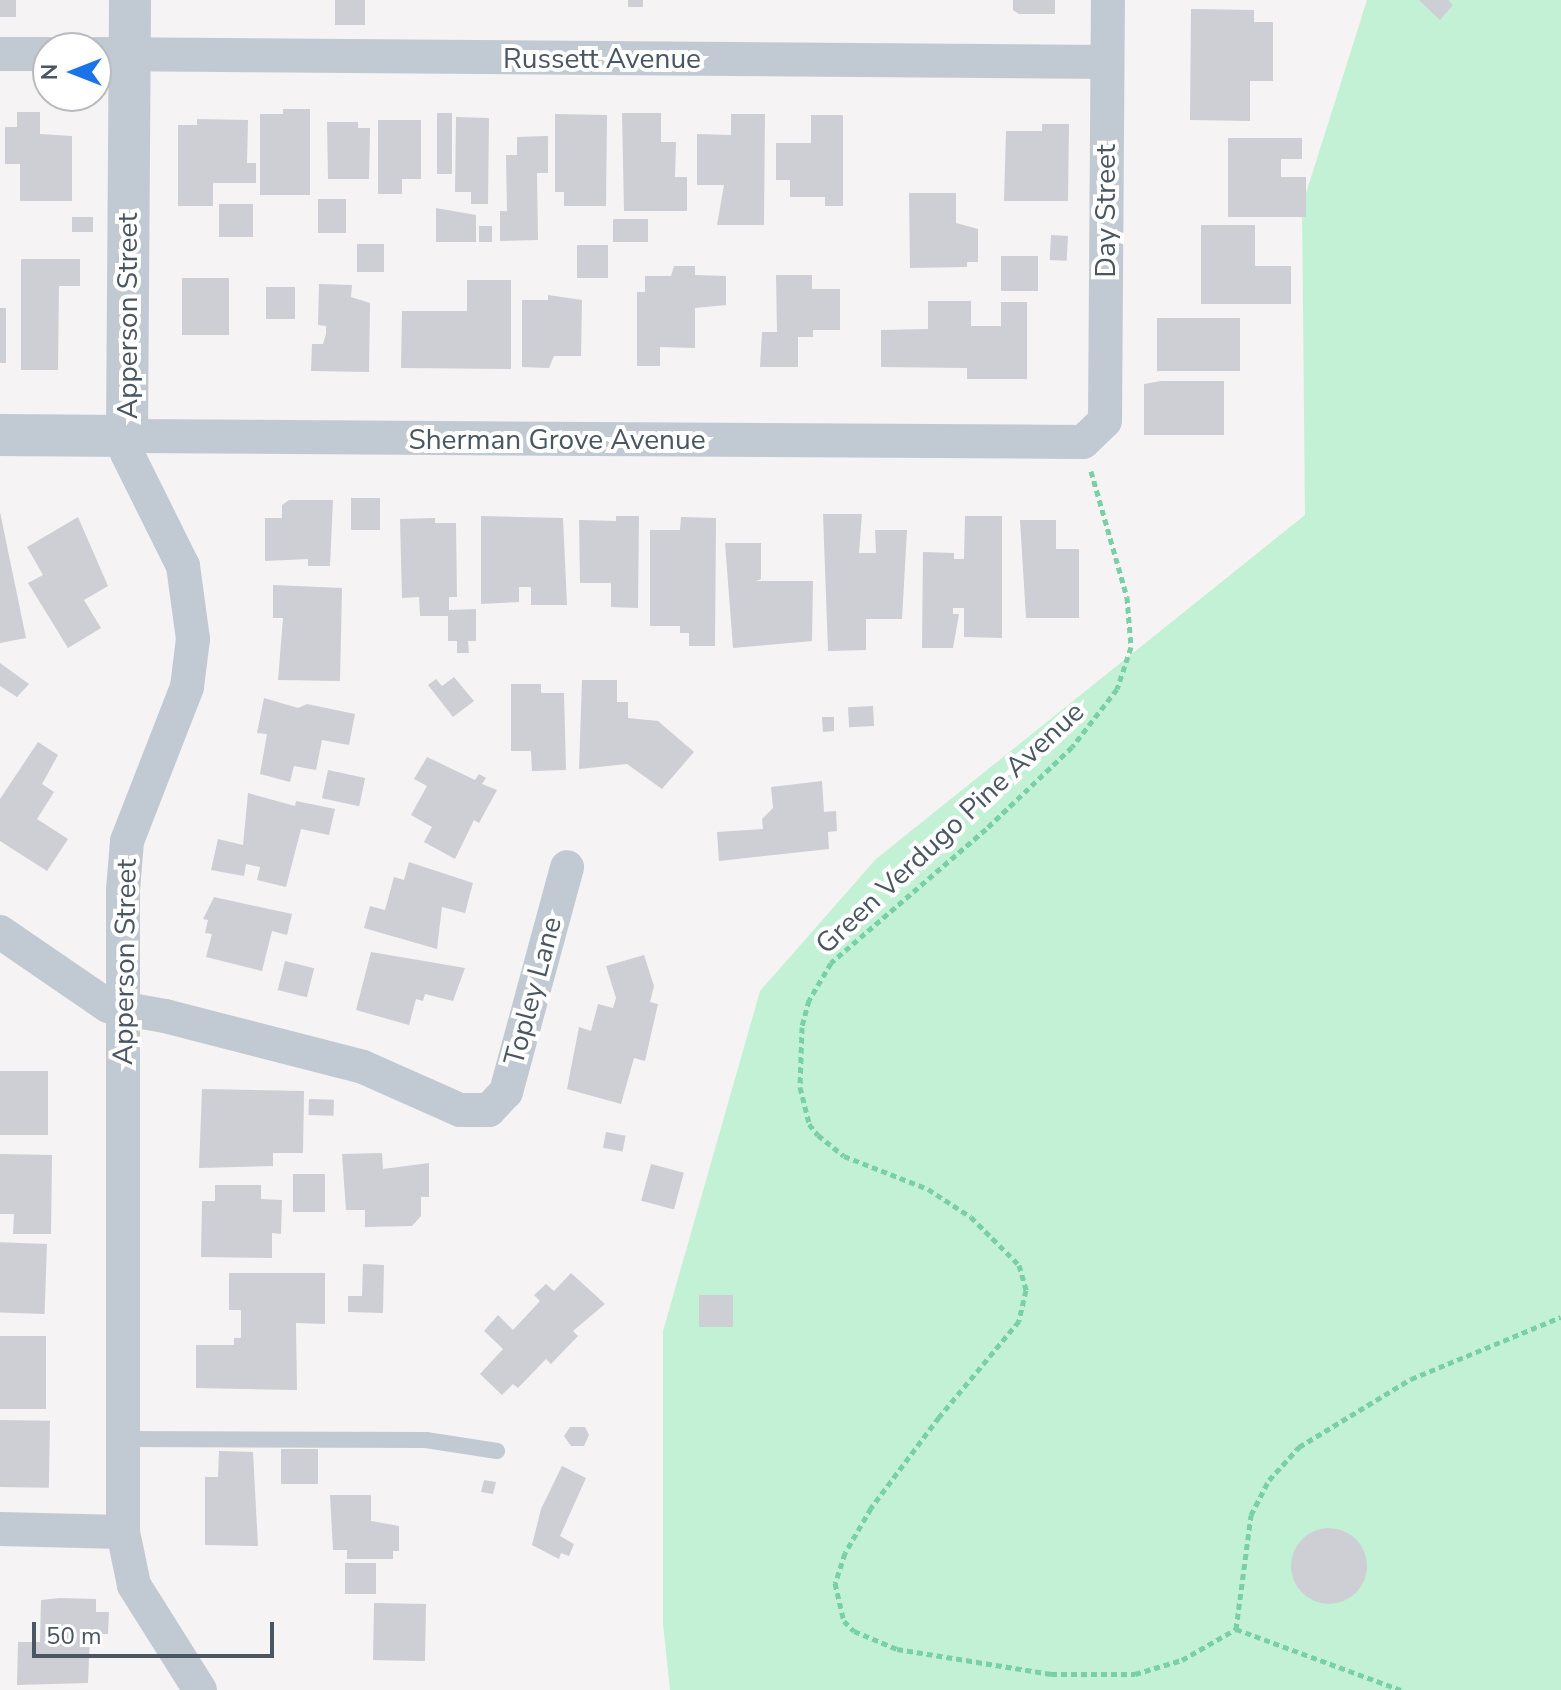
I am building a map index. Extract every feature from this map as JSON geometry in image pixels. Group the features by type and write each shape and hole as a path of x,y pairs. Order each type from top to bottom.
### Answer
{"street":[{"name":"Apperson Street","path":"130,0 113,55 127,453 183,566 193,639 187,687 127,841 122,1010 123,1532 134,1585 200,1690"},
{"name":"Day Street","path":"1105,421 1108,0"},
{"path":"0,54 32,54"},
{"name":"Russett Avenue","path":"113,55 1107,62"},
{"name":"Sherman Grove Avenue","path":"0,435 1076,444 1105,421"},
{"name":"Topley Lane","path":"122,1010 363,1067 460,1110 489,1110 506,1092 567,867"},
{"path":"0,932 73,986 122,1010"},
{"path":"0,1529 123,1532"}],"lane":[{"path":"123,1439 426,1440 497,1451"}],"path":[{"name":"Green Verdugo Pine Avenue","path":"1094,486 1127,597 1131,647 1117,689 1072,747 997,819 831,963 809,1000 802,1027 800,1087 809,1124 818,1135 844,1156 928,1189 971,1217 1019,1265 1026,1290 1019,1321 871,1508 838,1570 835,1597 854,1631 897,1649 1051,1674 1135,1674 1182,1660 1236,1629"},
{"path":"1401,1690 1236,1629 1251,1515 1269,1480 1299,1447 1411,1379 1533,1333 1561,1317"}],"green space":[{"path":"1367,0 1561,0 1561,1690 670,1690 663,1624 663,1331 760,991 876,859 1305,515 1302,206"}],"building":[{"path":"0,0 16,0 16,17 0,17"},
{"path":"335,0 365,0 365,25 335,25"},
{"path":"628,0 643,0 643,7 628,7"},
{"path":"1013,0 1055,0 1055,14 1019,14 1013,10"},
{"path":"1419,0 1448,0 1453,5 1440,20"},
{"path":"1191,9 1254,10 1254,22 1273,22 1273,81 1250,81 1250,121 1190,120"},
{"path":"283,109 310,109 310,195 260,195 260,114 283,114"},
{"path":"17,112 40,112 40,134 72,136 72,201 20,201 20,164 5,164 5,127 17,127"},
{"path":"437,113 452,113 452,174 437,174"},
{"path":"622,113 661,113 661,142 676,142 675,177 687,177 687,211 624,211"},
{"path":"555,114 607,115 606,206 564,206 564,192 555,192"},
{"path":"731,114 765,114 764,225 717,225 724,185 697,185 697,134 731,135"},
{"path":"811,115 843,115 843,206 825,206 825,197 790,197 790,180 776,180 776,143 811,143"},
{"path":"456,117 489,118 488,204 471,204 471,192 455,192"},
{"path":"197,119 248,120 247,163 256,163 256,183 213,183 213,206 178,206 178,125 197,125"},
{"path":"378,120 421,120 421,179 402,179 402,194 378,194"},
{"path":"327,122 358,122 358,128 370,128 369,179 328,179"},
{"path":"1042,124 1069,124 1068,201 1004,201 1006,131 1042,131"},
{"path":"548,136 548,173 537,173 538,240 500,241 500,211 507,211 506,155 517,155 517,137"},
{"path":"1228,138 1302,138 1302,159 1281,159 1281,177 1306,177 1306,217 1228,217"},
{"path":"909,193 956,193 956,223 978,229 978,262 967,262 967,267 910,268"},
{"path":"318,199 346,199 346,233 318,233"},
{"path":"219,204 253,204 253,237 219,237"},
{"path":"436,208 476,215 476,242 436,242"},
{"path":"72,217 93,217 93,232 72,232"},
{"path":"613,219 648,219 648,242 613,242"},
{"path":"1201,225 1255,225 1255,266 1291,266 1291,304 1201,304"},
{"path":"479,226 492,226 492,242 479,242"},
{"path":"1051,235 1068,236 1067,261 1050,260"},
{"path":"357,244 384,244 384,272 357,272"},
{"path":"577,245 608,245 608,278 577,278"},
{"path":"1001,256 1038,256 1038,291 1001,291"},
{"path":"21,259 80,259 80,286 59,286 58,370 21,370"},
{"path":"674,266 695,266 695,275 726,276 726,305 695,308 695,348 660,347 660,366 637,366 637,292 645,292 645,276 671,276"},
{"path":"776,275 812,275 812,289 840,289 840,330 813,330 813,337 798,337 798,367 760,367 762,332 777,332"},
{"path":"182,278 229,278 229,335 182,335"},
{"path":"467,280 511,280 511,369 401,368 402,311 467,311"},
{"path":"319,284 352,285 351,297 370,303 369,372 311,371 312,344 323,344 326,334 326,326 318,325"},
{"path":"266,287 295,287 295,319 266,319"},
{"path":"548,295 582,300 581,356 554,356 549,368 522,367 522,300 548,300"},
{"path":"928,301 971,301 971,326 1001,326 1001,302 1027,302 1027,379 967,379 967,368 881,367 881,330 928,329"},
{"path":"0,308 6,308 6,363 0,363"},
{"path":"1157,318 1240,318 1240,371 1157,371"},
{"path":"1224,381 1224,435 1144,435 1144,384"},
{"path":"351,498 380,498 380,530 351,530"},
{"path":"289,500 333,500 330,566 308,566 308,559 265,561 265,518 282,518 282,505"},
{"path":"0,512 26,638 0,643"},
{"path":"823,514 862,514 859,553 876,553 875,530 907,530 902,619 866,619 866,650 828,651"},
{"path":"481,516 563,518 567,605 531,605 531,587 519,587 519,602 481,604"},
{"path":"616,516 639,516 638,608 611,607 611,583 580,583 579,520 616,521"},
{"path":"965,516 1002,516 1002,638 964,637 964,608 953,608 953,614 959,614 953,648 922,648 923,552 954,553 954,559 964,559"},
{"path":"78,517 108,586 84,600 101,628 68,648 28,583 43,575 27,547"},
{"path":"681,517 716,518 715,646 689,646 689,633 680,633 680,626 650,626 650,530 680,530"},
{"path":"435,518 435,523 456,523 457,597 449,597 449,610 476,609 476,641 468,641 469,653 457,653 457,641 448,641 448,616 420,616 419,597 402,598 400,519"},
{"path":"1020,520 1056,520 1056,549 1079,549 1079,618 1026,618"},
{"path":"725,543 761,543 761,579 756,581 813,581 812,641 733,648"},
{"path":"273,585 342,588 340,681 278,680 283,618 273,618"},
{"path":"0,663 29,684 17,697 0,686"},
{"path":"454,677 474,701 453,717 428,685 436,679 442,686"},
{"path":"582,680 617,680 617,702 628,702 628,718 658,721 694,752 662,789 627,764 579,769"},
{"path":"511,684 541,684 541,693 564,693 566,770 532,771 531,751 511,751"},
{"path":"264,698 298,708 307,704 355,714 349,745 322,740 316,770 294,766 290,782 260,774 267,734 257,733"},
{"path":"873,706 874,726 849,727 848,707"},
{"path":"822,717 834,717 834,731 823,732"},
{"path":"38,742 58,755 42,784 54,792 37,819 68,839 47,871 0,841 0,799"},
{"path":"427,757 475,780 479,774 486,778 482,784 497,790 479,823 474,820 455,859 424,842 432,827 411,815 427,786 414,779"},
{"path":"328,770 365,778 359,806 322,798"},
{"path":"822,781 824,812 836,811 837,831 828,832 829,849 719,861 717,832 763,829 762,819 773,808 771,787"},
{"path":"248,793 295,806 296,801 335,809 329,835 301,829 286,887 257,880 260,867 246,864 244,876 211,870 218,839 243,845"},
{"path":"409,862 473,883 465,913 442,907 437,949 364,928 370,906 385,910 394,877 404,880"},
{"path":"214,897 292,914 287,935 272,931 262,971 206,957 212,934 205,933 208,920 203,919"},
{"path":"371,952 465,968 453,1001 425,994 423,1001 416,999 409,1025 356,1010"},
{"path":"644,955 654,986 650,1002 658,1004 645,1061 634,1058 621,1104 567,1089 579,1027 591,1031 598,1004 613,1008 616,998 606,966"},
{"path":"285,961 314,968 307,997 278,990"},
{"path":"0,1071 48,1071 48,1135 0,1135"},
{"path":"202,1089 304,1091 303,1153 273,1153 273,1166 199,1168"},
{"path":"309,1099 334,1100 333,1116 308,1115"},
{"path":"606,1132 626,1136 623,1152 603,1148"},
{"path":"382,1153 383,1169 429,1163 429,1197 421,1197 421,1216 412,1226 365,1227 365,1210 346,1210 342,1154"},
{"path":"0,1154 52,1155 51,1234 13,1234 14,1214 0,1214"},
{"path":"651,1164 684,1173 674,1210 641,1201"},
{"path":"293,1174 325,1174 325,1212 293,1212"},
{"path":"215,1185 261,1185 261,1199 282,1200 281,1234 272,1233 272,1258 201,1257 202,1201 215,1201"},
{"path":"0,1242 47,1244 45,1314 0,1312"},
{"path":"363,1264 384,1265 383,1313 348,1312 348,1296 362,1296"},
{"path":"229,1273 325,1273 325,1324 296,1323 297,1390 196,1388 196,1345 234,1345 234,1338 241,1338 241,1310 229,1310"},
{"path":"571,1273 605,1304 573,1331 578,1336 551,1364 546,1359 518,1388 513,1384 502,1395 480,1374 503,1349 484,1331 498,1315 513,1330 540,1301 534,1295 546,1284 554,1291"},
{"path":"699,1295 733,1295 733,1327 699,1327"},
{"path":"0,1336 46,1336 46,1409 0,1409"},
{"path":"0,1420 50,1421 49,1488 0,1487"},
{"path":"570,1427 585,1427 589,1435 584,1446 571,1446 564,1436"},
{"path":"281,1449 318,1449 318,1484 281,1484"},
{"path":"219,1451 253,1452 258,1546 205,1545 205,1477 218,1477"},
{"path":"562,1466 586,1478 560,1536 574,1544 569,1556 561,1553 559,1559 532,1545 541,1509"},
{"path":"484,1480 496,1482 493,1494 481,1492"},
{"path":"330,1495 371,1495 371,1521 399,1526 399,1551 393,1551 393,1559 347,1559 347,1550 333,1550"},
{"path":"1329,1528 1343,1531 1356,1539 1364,1552 1367,1566 1364,1580 1356,1593 1343,1601 1329,1604 1315,1601 1302,1593 1294,1580 1291,1566 1294,1552 1302,1539 1315,1531"},
{"path":"345,1563 376,1563 376,1594 345,1594"},
{"path":"96,1599 96,1612 109,1612 108,1634 90,1634 88,1683 17,1685 18,1642 40,1642 41,1600"},
{"path":"374,1603 426,1604 425,1661 373,1660"}]}
